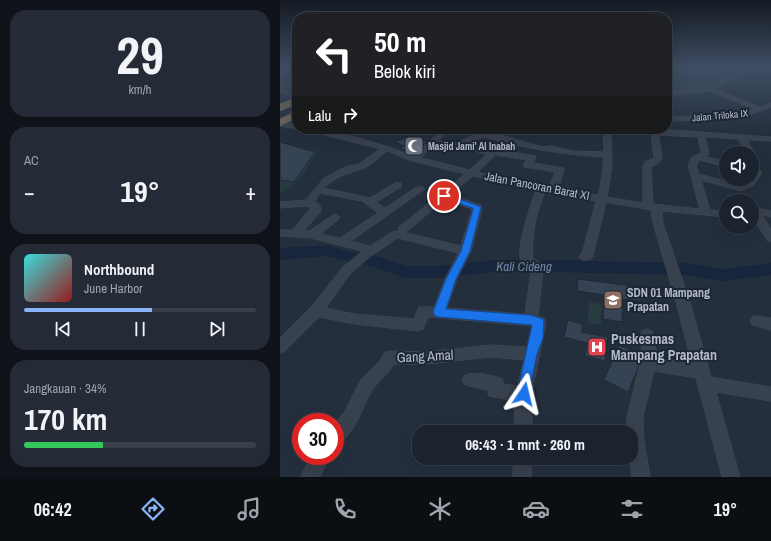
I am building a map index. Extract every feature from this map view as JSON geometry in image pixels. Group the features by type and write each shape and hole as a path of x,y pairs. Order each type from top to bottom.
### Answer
{"highway":[{"path":"280,101 292,97"},
{"path":"280,108 292,99"},
{"path":"280,115 292,109"},
{"path":"280,123 292,117"}],"street":[{"path":"672,93 708,89"},
{"path":"711,89 771,114"},
{"path":"280,91 292,95"},
{"name":"Jalan Triloka IX","path":"672,119 736,115 761,110 771,105"},
{"path":"280,123 292,126"},
{"path":"672,132 741,137 770,141"},
{"name":"Jalan Pancoran Barat XI","path":"326,134 386,148 415,160 510,183 652,207 719,214"},
{"path":"415,160 431,142 441,134"},
{"path":"431,142 455,146 483,134 508,139 542,149 551,148 573,153 608,155"},
{"path":"584,258 587,256 603,199 608,172 607,134"},
{"path":"655,134 658,158 656,161 648,164 647,166 652,207 677,279 731,477"},
{"path":"701,135 706,151 704,155 692,161 694,176 706,213"},
{"path":"741,137 746,146"},
{"path":"283,340 316,311 346,271 369,251 399,231 444,196 472,173 508,139"},
{"path":"463,142 471,145 469,147 532,158 526,165 560,170 553,190"},
{"path":"309,203 318,190 335,176 348,169 364,164 386,148"},
{"path":"698,157 719,162"},
{"path":"694,176 719,182"},
{"path":"370,202 398,185"},
{"path":"734,186 742,188 746,186"},
{"path":"530,320 537,268 527,261 526,245 532,212 541,188"},
{"path":"342,242 384,212 420,189"},
{"path":"318,190 357,196 370,202 384,212"},
{"path":"439,312 451,279 465,251 477,207 444,196"},
{"path":"280,205 309,203 316,208 316,211 295,234"},
{"path":"759,213 771,214"},
{"path":"311,236 335,217"},
{"path":"759,220 771,238"},
{"path":"399,231 465,251"},
{"path":"280,232 342,242 369,251"},
{"path":"316,311 354,319 418,325 424,311 530,320 538,322 537,338 531,354 524,394 524,425"},
{"path":"757,321 771,324"},
{"path":"647,335 651,364"},
{"name":"Gang Amal","path":"344,425 351,417 366,386 390,357 427,358 491,351 531,354"},
{"path":"651,364 771,394"},
{"path":"641,477 635,440 635,417 647,367 651,364"},
{"path":"470,380 496,384 495,391 524,394"},
{"path":"310,477 316,465"},
{"path":"522,477 523,465"}],"green space":[{"path":"281,89 292,89 292,92"},
{"path":"672,89 698,89 672,92"},
{"path":"280,142 318,151 298,181 280,194"},
{"path":"589,302 601,304 601,324 588,323"}],"building":[{"name":"Masjid Jami' Al Inabah","path":"409,136 427,141 413,154 400,148 404,146 395,142"},
{"path":"280,142 315,152 294,182 280,180"},
{"name":"SDN 01 Mampang Prapatan","path":"578,279 640,287 641,301 623,299 622,322 603,319 604,295 577,291"},
{"path":"568,320 583,324 581,332 608,337 605,361 585,356 587,343 564,337"},
{"path":"619,345 641,354 641,361 628,392 604,380"}],"waterway":[{"name":"Kali Cideng","path":"280,254 327,250 349,257 380,263 405,272 439,272 495,266 552,266 686,269 723,275 771,269"}],"tram line":[{"path":"280,125 292,119"}],"place":[{"name":"Masjid Jami' Al Inabah","path":"414,146"},
{"name":"SDN 01 Mampang Prapatan","path":"613,300"},
{"name":"Puskesmas Mampang Prapatan","path":"597,347"}],"route":[{"path":"444,196 477,207 477,210 465,251 451,279 439,312 538,322 537,338 531,354 524,394"}]}
